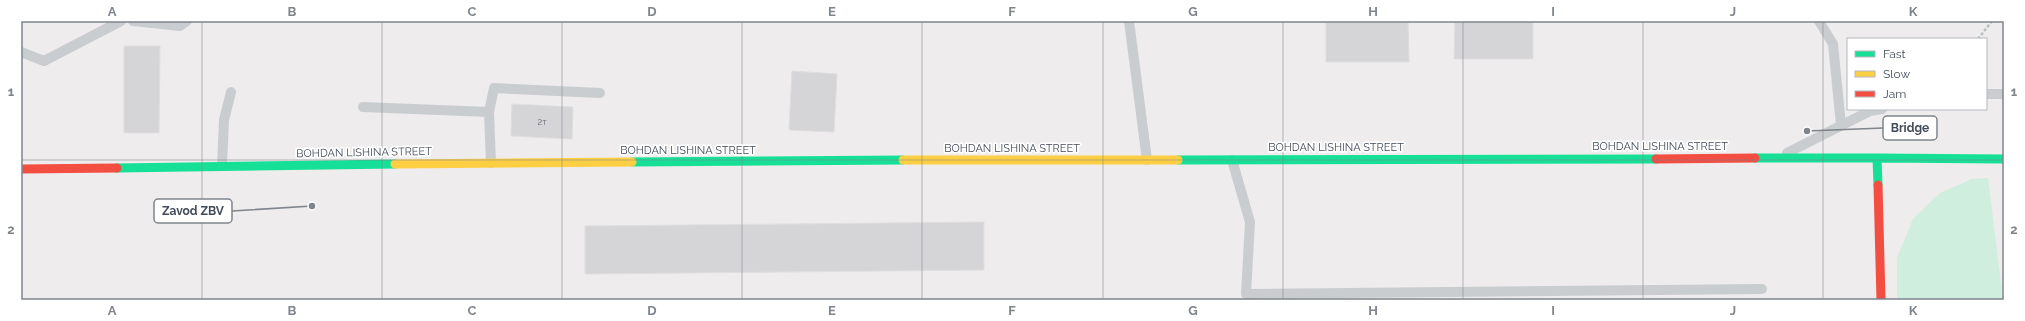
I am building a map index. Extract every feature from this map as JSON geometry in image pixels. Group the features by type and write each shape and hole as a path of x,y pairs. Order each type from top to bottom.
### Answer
{"main road":[{"name":"BOHDAN LISHINA STREET","path":"21,169 491,163 1777,158 2004,159"},
{"path":"1877,158 1882,300"}],"lane":[{"path":"21,52 44,61 121,21"},
{"path":"133,21 180,26 187,21"},
{"path":"1128,21 1147,160"},
{"path":"1819,21 1833,44 1841,125"},
{"path":"491,163 489,112 494,88 600,94"},
{"path":"222,166 224,120 231,92"},
{"path":"1987,94 2004,94"},
{"path":"363,107 489,112"},
{"path":"1777,158 1841,125 1870,111 1876,110"},
{"path":"1232,160 1250,222 1246,294 1762,289"}],"path":[{"path":"1979,38 1992,21"}],"green space":[{"path":"1988,178 2003,300 1897,300 1897,258 1913,219 1940,193 1972,179"}],"building":[{"path":"1326,21 1408,21 1409,62 1326,62"},
{"path":"1455,21 1533,21 1533,59 1454,59"},
{"path":"124,46 160,46 159,133 124,133"},
{"path":"792,71 837,74 834,132 789,130"},
{"path":"512,104 573,107 572,139 511,136"},
{"path":"984,222 984,270 585,274 585,226"}],"traffic: fast":[{"path":"1755,158 1877,158"},
{"path":"1878,185 1877,158 2004,159"},
{"path":"1178,160 1656,159"},
{"path":"632,162 903,160"},
{"path":"117,168 395,164"}],"traffic: slow":[{"path":"903,160 1178,160"},
{"path":"395,164 632,162"}],"traffic: jam":[{"path":"1656,159 1755,158"},
{"path":"21,169 117,168"},
{"path":"1878,185 1881,300"}],"place":[{"name":"Bridge","path":"1807,131"},
{"name":"Zavod ZBV","path":"312,206"}]}
